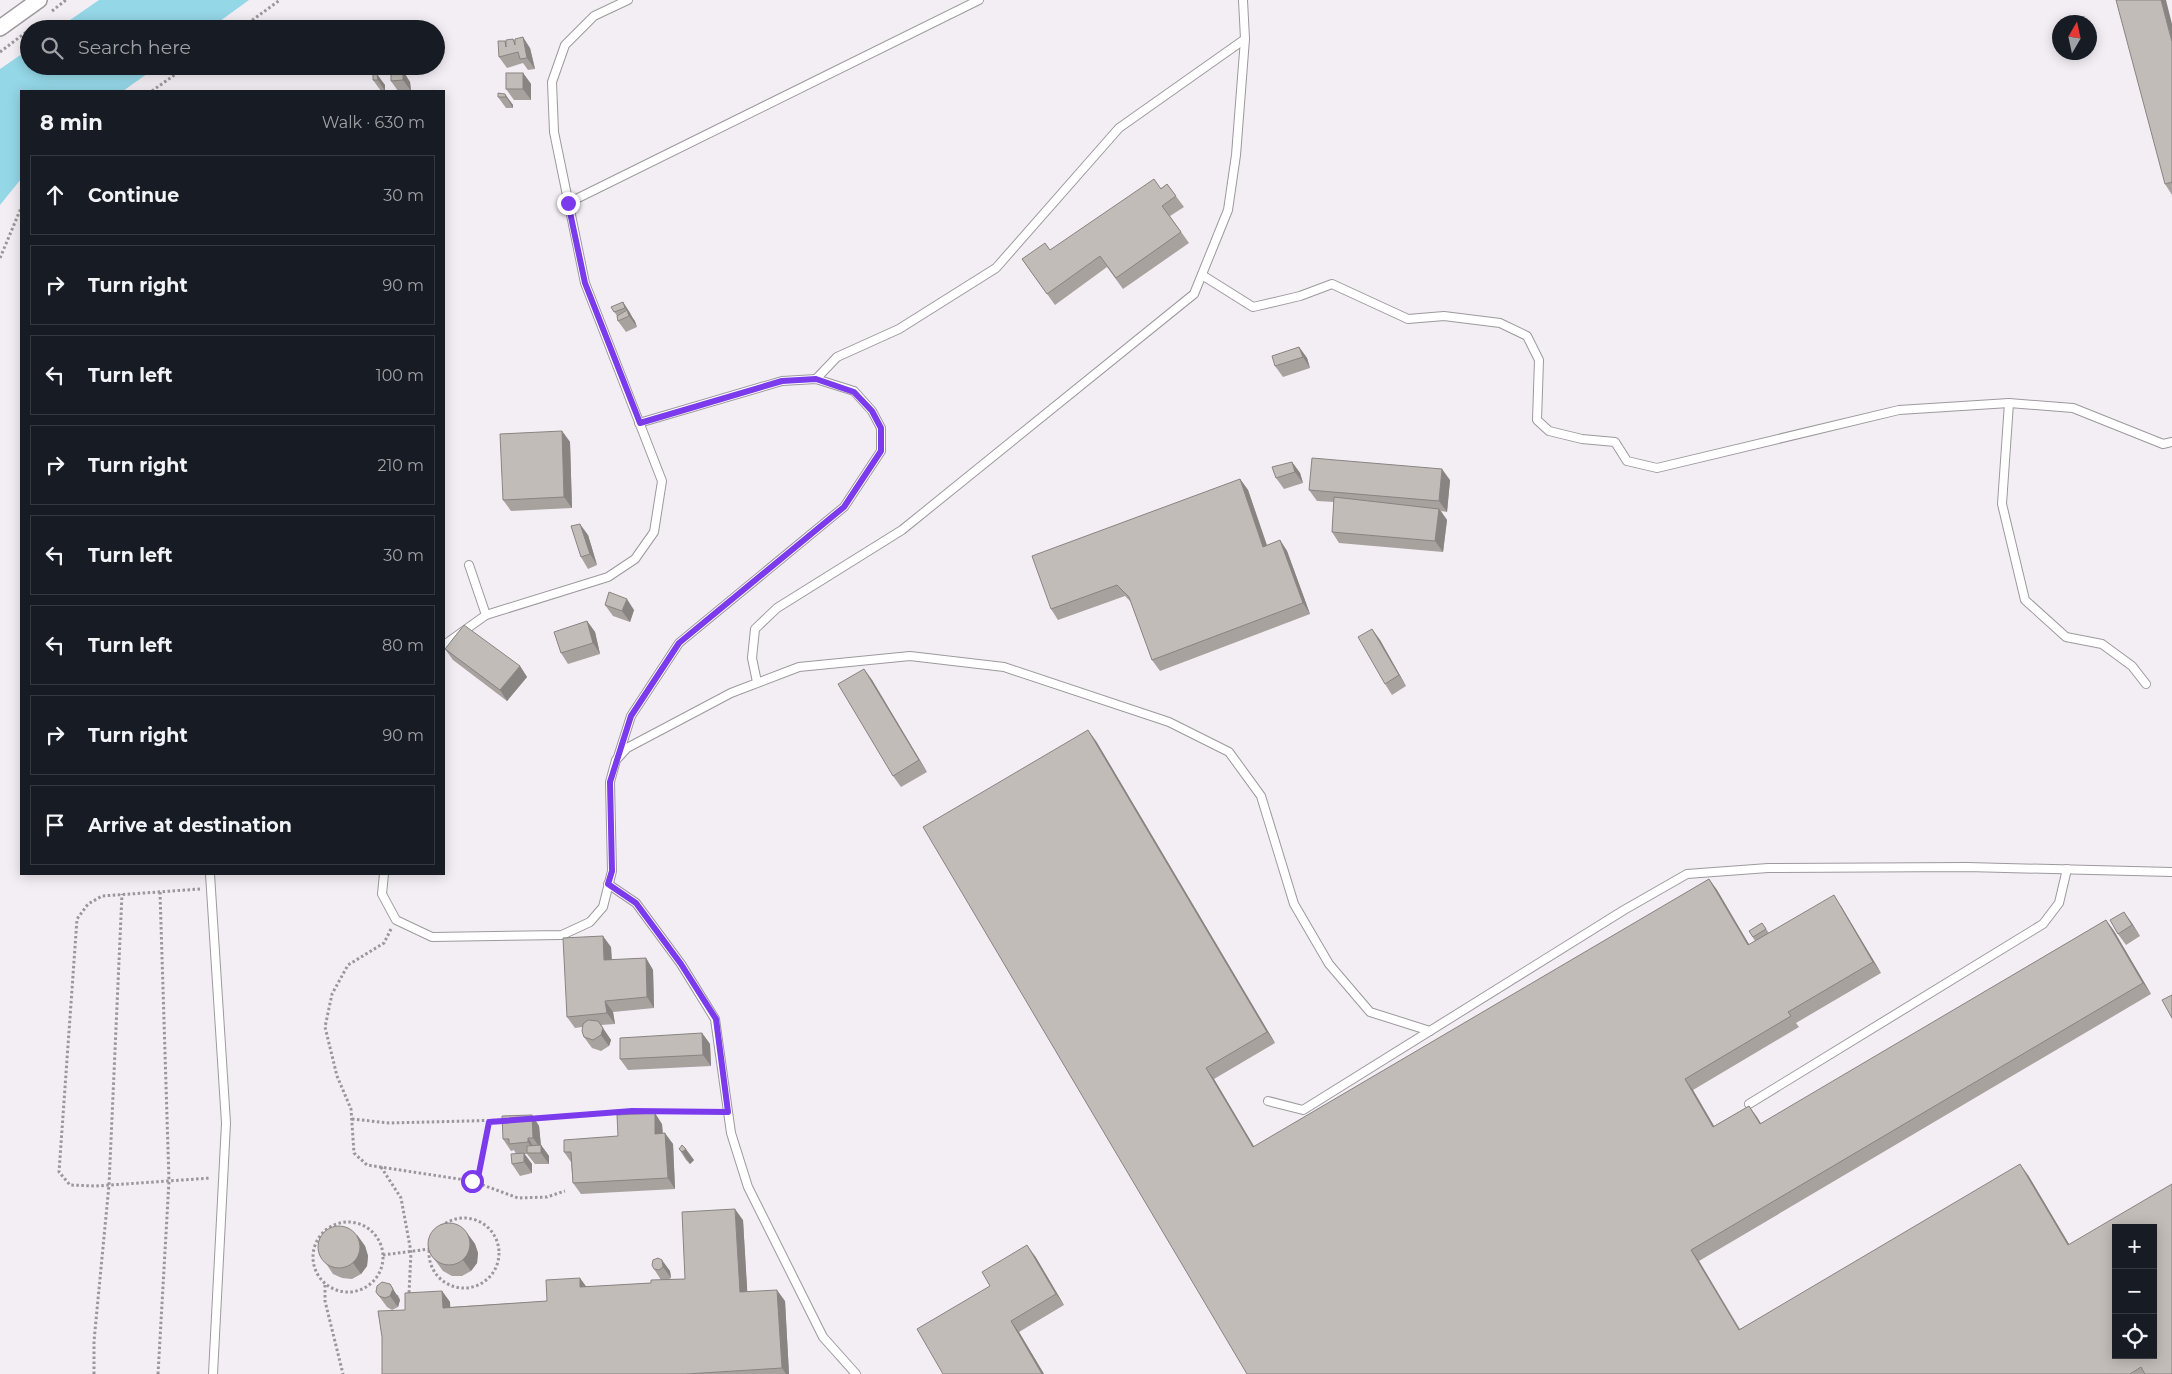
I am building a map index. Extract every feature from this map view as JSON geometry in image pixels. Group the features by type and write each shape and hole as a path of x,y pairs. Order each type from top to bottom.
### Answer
{"street":[{"path":"0,28 39,0"}],"lane":[{"path":"445,644 486,614 608,577 635,559 654,532 662,481 585,283 554,132 552,82 565,46 594,16 628,0"},
{"path":"568,203 979,0"},
{"path":"757,682 752,658 755,629 778,608 902,530 1194,294 1228,210 1236,155 1245,39 1243,0"},
{"path":"816,379 837,357 899,329 996,268 1119,128 1245,39"},
{"path":"1202,275 1253,308 1300,296 1332,284 1408,319 1444,316 1500,323 1526,336 1539,360 1537,420 1549,431 1582,439 1614,442 1627,461 1657,468 1898,410 2009,403 2073,408 2163,444 2172,442"},
{"path":"384,875 382,894 396,920 432,937 562,935 590,922 603,907 612,871 610,782 631,716 679,643 844,507 881,451 881,428 872,411 854,392 816,379 782,381 640,423"},
{"path":"2009,403 2002,504 2025,600 2066,637 2102,644 2132,666 2146,684"},
{"path":"469,565 486,614"},
{"path":"616,760 627,748 731,693 799,666 910,656 1004,667 1169,722 1229,752 1261,796 1294,904 1329,964 1370,1012 1430,1031"},
{"path":"1268,1101 1303,1110 1624,910 1687,874 1778,868 2067,869 2172,872"},
{"path":"1749,1104 2043,924 2059,903 2067,869"},
{"path":"210,875 226,1123 213,1374"},
{"path":"608,884 636,903 681,964 716,1019 731,1133 748,1187 823,1337 856,1374"}],"path":[{"path":"252,20 280,0"},
{"path":"0,52 20,37"},
{"path":"153,90 174,75"},
{"path":"0,258 20,210"},
{"path":"211,888 102,896 88,904 77,919 59,1172 70,1185 109,1185 223,1177"},
{"path":"158,1374 170,1181 160,892"},
{"path":"94,1374 94,1341 109,1185 122,894"},
{"path":"396,920 384,943 348,965 332,994 325,1027 337,1076 351,1109 354,1153 367,1165 422,1172 477,1183 518,1198 547,1197 565,1191"},
{"path":"524,1119 632,1111 728,1112"},
{"path":"352,1119 389,1124 514,1120"},
{"path":"477,1183 489,1122"},
{"path":"380,1167 401,1198 411,1252 409,1294"},
{"path":"460,1217 471,1218 482,1222 491,1229 497,1239 499,1250 498,1262 493,1272 485,1281 475,1286 464,1288 452,1286 442,1280 434,1271 429,1260 429,1248 432,1237 448,1221 460,1217"},
{"path":"343,1222 355,1223 366,1227 374,1234 380,1244 383,1256 379,1272 369,1286 347,1293 325,1285 313,1265 312,1254 316,1242 322,1233 332,1226 343,1222"},
{"path":"383,1256 429,1248"},
{"path":"325,1285 325,1301 343,1374"}],"water":[{"path":"99,0 249,0 221,20 70,20"},
{"path":"20,55 20,75 145,75 124,90 20,90 20,180 0,205 0,69"}],"building":[{"path":"2116,0 2161,0 2172,42 2172,182 2165,184"},
{"path":"523,37 527,58 520,59 518,52 499,57 498,41 505,41 506,47 506,40 513,39 515,45 515,39"},
{"path":"506,73 523,73 523,89 506,89"},
{"path":"373,75 377,75 378,80 373,80"},
{"path":"391,75 403,75 403,80 391,81"},
{"path":"498,93 505,94 506,97 498,97"},
{"path":"1154,179 1161,189 1167,184 1176,196 1162,206 1181,232 1116,278 1100,256 1047,294 1022,259 1045,243 1050,250"},
{"path":"623,302 625,308 614,312 611,307"},
{"path":"627,310 629,316 618,321 617,316"},
{"path":"1299,347 1303,357 1275,366 1272,356"},
{"path":"562,431 564,497 503,500 500,434"},
{"path":"1312,458 1442,469 1439,501 1309,490"},
{"path":"1292,462 1295,472 1276,478 1272,467"},
{"path":"1240,479 1263,547 1280,540 1303,603 1152,660 1129,597 1117,585 1051,609 1032,556"},
{"path":"1334,497 1439,509 1435,541 1332,532"},
{"path":"580,524 590,554 581,557 571,526"},
{"path":"609,592 627,599 622,611 605,605"},
{"path":"587,621 593,643 561,653 554,632"},
{"path":"464,625 520,666 500,690 445,649"},
{"path":"1372,629 1399,675 1385,684 1358,637"},
{"path":"864,669 919,760 893,776 838,684"},
{"path":"1088,730 1267,1032 1206,1068 1253,1147 1709,879 1748,945 1834,895 1873,962 1788,1012 1791,1016 1685,1079 1713,1127 1749,1106 1760,1124 2106,920 2143,983 1691,1250 1739,1330 2020,1164 2068,1245 2172,1184 2172,1374 2145,1374 2141,1367 2130,1374 1247,1374 923,827"},
{"path":"2124,912 2132,925 2118,934 2110,920"},
{"path":"1762,923 1766,929 1753,937 1749,931"},
{"path":"603,936 604,960 646,958 647,997 605,1001 607,1013 567,1017 563,938"},
{"path":"2172,995 2172,1018 2162,1000"},
{"path":"588,1020 598,1021 603,1028 601,1035 593,1040 584,1037 582,1031 583,1024"},
{"path":"702,1033 703,1055 620,1059 620,1038"},
{"path":"655,1113 655,1134 665,1133 668,1178 573,1183 571,1152 564,1152 564,1140 618,1136 617,1115"},
{"path":"532,1115 533,1138 528,1138 528,1142 509,1144 509,1139 503,1139 502,1116"},
{"path":"541,1145 541,1153 527,1153 527,1146"},
{"path":"682,1145 686,1149 682,1152 679,1149"},
{"path":"524,1153 524,1162 512,1164 511,1154"},
{"path":"735,1209 740,1292 777,1290 782,1368 686,1374 382,1374 382,1337 378,1311 405,1310 405,1293 442,1291 443,1308 547,1301 546,1280 580,1278 580,1287 651,1283 651,1280 685,1279 682,1212"},
{"path":"449,1223 464,1229 470,1244 464,1259 449,1265 434,1259 428,1244 434,1229"},
{"path":"339,1226 354,1232 360,1247 354,1262 339,1268 324,1262 318,1247 324,1232"},
{"path":"1027,1245 1056,1294 1011,1321 1042,1374 943,1374 917,1329 990,1286 982,1272"},
{"path":"658,1258 662,1260 663,1267 659,1270 654,1269 652,1265 653,1260"},
{"path":"382,1282 390,1284 393,1289 390,1296 385,1298 379,1296 376,1292 377,1286"}],"route":[{"path":"472,1181 477,1183 489,1122 570,1114 632,1111 728,1112 716,1019 681,964 636,903 608,884 612,871 610,782 631,716 679,643 844,507 869,473 881,451 881,428 872,411 854,392 816,379 782,381 707,401 640,423 585,283 568,203"}]}
